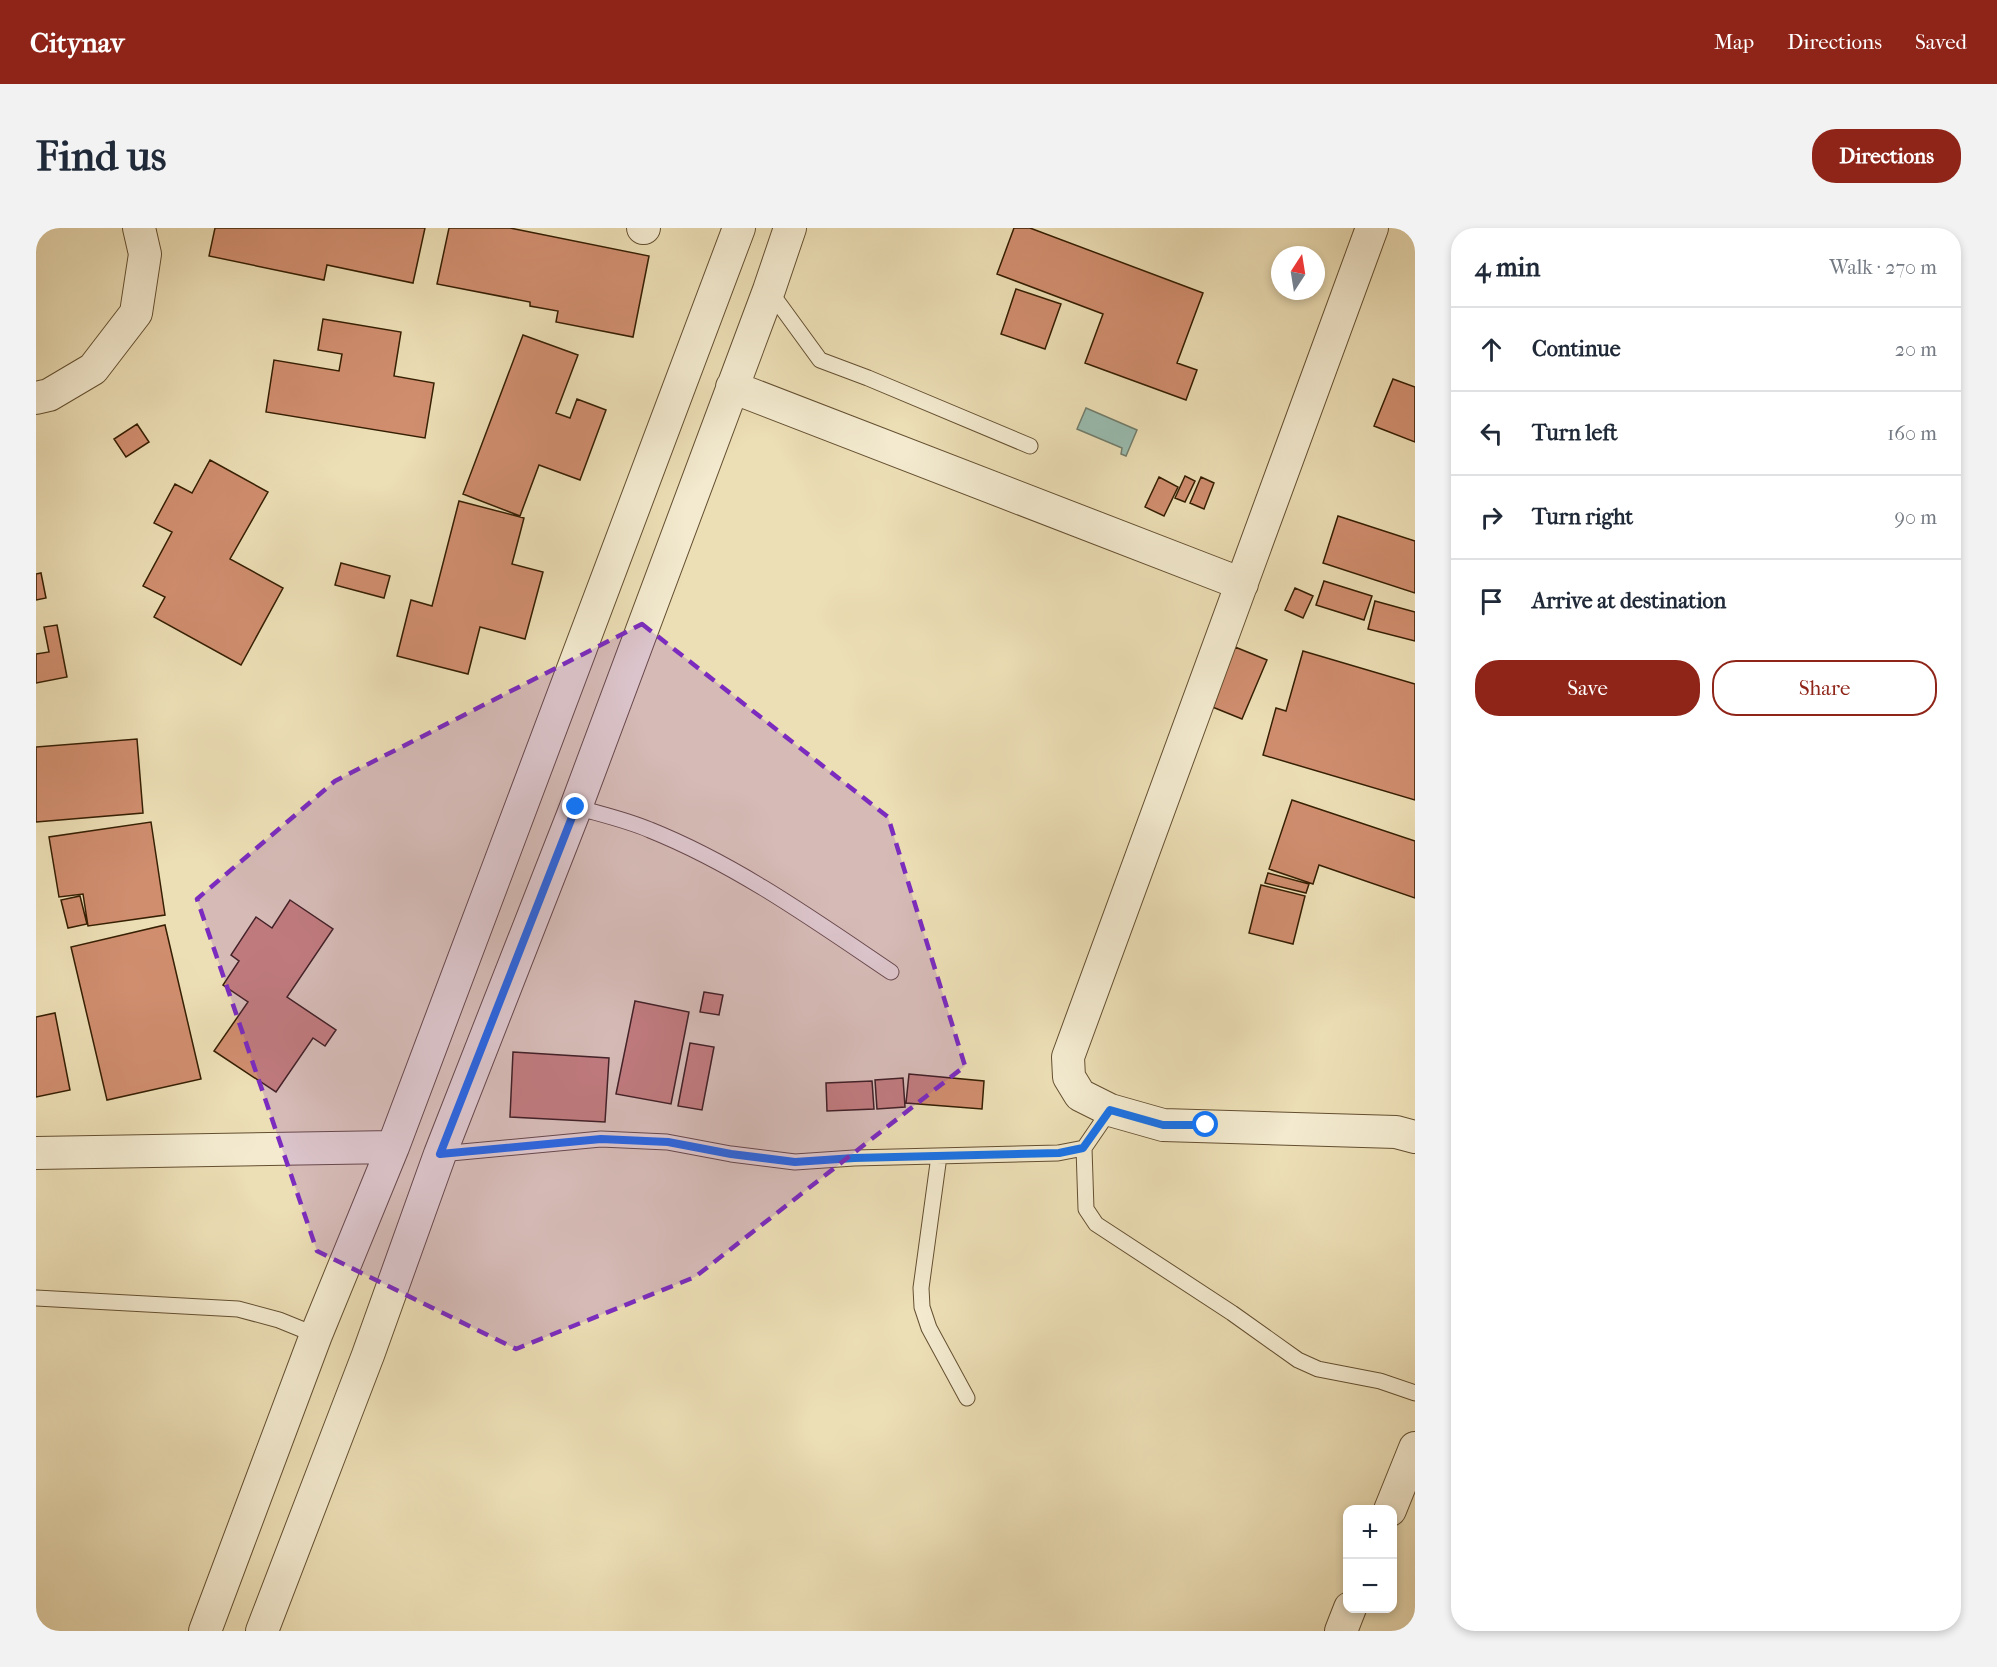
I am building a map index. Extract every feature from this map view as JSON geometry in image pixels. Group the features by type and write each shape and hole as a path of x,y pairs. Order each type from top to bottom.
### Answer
{"street":[{"path":"36,398 49,395 93,369 136,313 145,255 139,228"},
{"path":"206,1631 316,1335 393,1147 739,228"},
{"path":"262,1631 368,1355 440,1154 576,807 769,291 790,228"},
{"path":"1372,228 1068,1057 1069,1077 1080,1095 1110,1110 1163,1125 1396,1132 1415,1137"},
{"path":"732,387 1242,584"},
{"path":"36,1153 393,1147"},
{"path":"1392,1505 1415,1448"},
{"path":"1341,1631 1348,1613"}],"lane":[{"path":"769,291 820,360 1030,446"},
{"path":"576,807 650,830 716,861 789,902 891,972"},
{"path":"1110,1110 1083,1148 1086,1209 1096,1224 1232,1313 1298,1360 1318,1369 1369,1378 1415,1392"},
{"path":"440,1154 601,1139 668,1142 731,1154 795,1162 1059,1153 1083,1148"},
{"path":"939,1156 921,1288 922,1307 929,1328 967,1398"},
{"path":"36,1298 238,1309 279,1320 316,1335"}],"highlighted area":[{"path":"642,624 888,817 965,1066 695,1277 516,1349 317,1251 197,899 335,781"}],"water":[{"path":"1086,408 1137,430 1126,456 1121,454 1122,448 1077,429"}],"building":[{"path":"215,228 425,228 413,283 327,265 324,280 209,256"},
{"path":"449,228 510,228 649,256 633,337 556,322 558,311 530,306 530,302 437,284"},
{"path":"1014,228 1030,228 1203,293 1177,363 1197,370 1186,400 1085,363 1103,314 997,274"},
{"path":"1016,289 1061,304 1045,349 1001,334"},
{"path":"323,319 401,332 394,376 434,383 425,438 266,412 274,360 339,371 342,354 318,350"},
{"path":"523,335 578,355 556,413 570,418 577,399 606,410 580,480 539,465 520,516 463,494"},
{"path":"1393,379 1415,387 1415,442 1374,426"},
{"path":"137,424 149,442 126,457 114,439"},
{"path":"210,460 268,492 230,559 283,588 241,665 154,617 165,597 143,586 172,532 154,523 175,484 192,493"},
{"path":"1185,476 1195,481 1185,502 1175,498"},
{"path":"1159,477 1178,487 1164,516 1145,507"},
{"path":"1201,477 1214,483 1204,509 1190,503"},
{"path":"459,501 524,518 512,564 543,572 525,639 480,627 468,674 397,656 411,600 432,606"},
{"path":"1338,516 1415,541 1415,593 1323,563"},
{"path":"341,563 390,576 384,598 335,585"},
{"path":"41,573 46,598 36,600 36,574"},
{"path":"1324,581 1372,596 1364,620 1316,605"},
{"path":"1295,588 1313,596 1303,618 1285,610"},
{"path":"1375,601 1415,612 1415,641 1368,629"},
{"path":"57,625 67,677 36,683 36,654 49,652 44,627"},
{"path":"1235,647 1267,660 1242,719 1210,706"},
{"path":"1303,651 1415,684 1415,800 1263,755 1276,708 1286,711"},
{"path":"137,739 143,813 36,822 36,747"},
{"path":"1292,800 1415,841 1415,898 1319,865 1313,884 1269,869"},
{"path":"151,822 165,915 88,926 83,894 59,897 49,837"},
{"path":"1268,873 1309,884 1306,893 1265,883"},
{"path":"1261,885 1305,896 1293,944 1249,933"},
{"path":"80,896 87,924 68,928 61,900"},
{"path":"290,900 333,929 287,997 336,1030 325,1046 313,1038 276,1092 214,1051 248,1002 223,985 239,961 231,955 256,917 272,928"},
{"path":"165,925 201,1079 107,1100 71,947"},
{"path":"704,992 723,995 719,1015 700,1012"},
{"path":"635,1001 689,1012 671,1104 616,1094"},
{"path":"55,1013 70,1090 36,1097 36,1017"},
{"path":"690,1043 714,1047 702,1110 678,1106"},
{"path":"513,1052 609,1058 605,1122 510,1117"},
{"path":"909,1074 984,1081 982,1109 906,1103"},
{"path":"903,1078 905,1107 877,1109 875,1080"},
{"path":"872,1081 874,1109 827,1111 826,1083"}],"route":[{"path":"576,807 440,1154 601,1139 668,1142 731,1154 795,1162 854,1158 1059,1153 1083,1148 1110,1110 1163,1125 1206,1125"}]}
